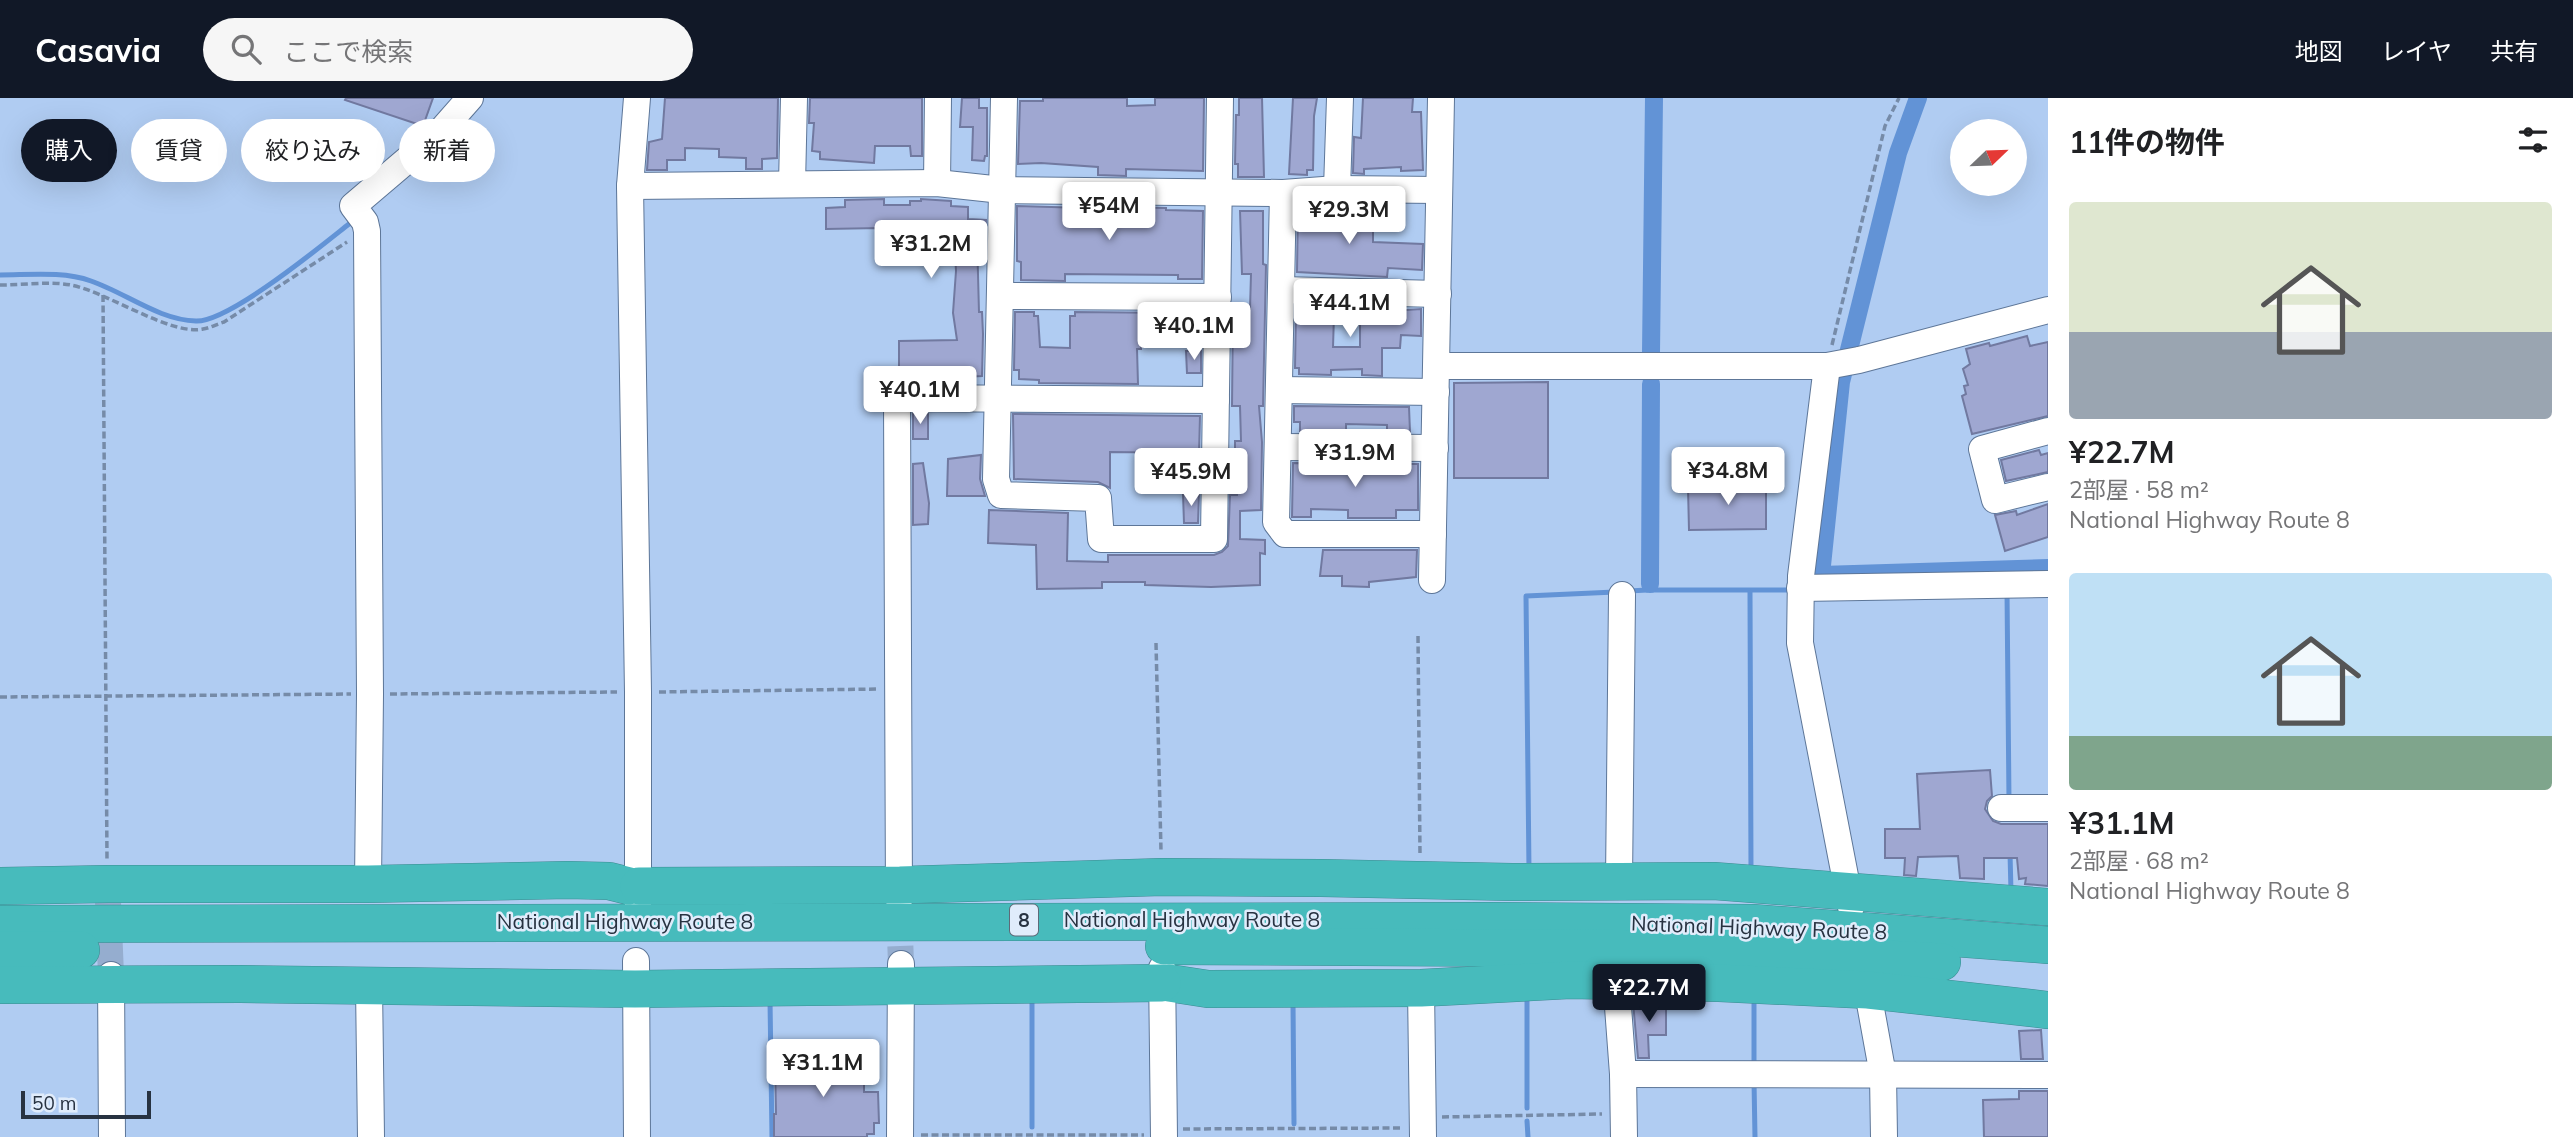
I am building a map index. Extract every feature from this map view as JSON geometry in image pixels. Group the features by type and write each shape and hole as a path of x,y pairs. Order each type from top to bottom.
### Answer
{"highway":[{"path":"88,925 124,913 191,906 612,893 899,895 1162,877 1714,881 1853,911"},
{"path":"0,887 568,880 609,881 635,893"},
{"path":"1110,880 1125,890 1161,892 1296,892 1469,900 1629,902 1836,915 1853,911 2048,907"},
{"name":"National Highway Route 8","path":"0,925 1488,920 1753,923 1853,911 2048,945"},
{"name":"National Highway Route 8","path":"0,950 924,944 1711,949 2048,970"},
{"path":"0,962 636,976 1164,976 1693,959 1711,949"},
{"path":"0,985 111,980 369,986 636,976"},
{"path":"1164,976 1208,989 1421,988 1570,980 1866,981 2048,1010"}],"street":[{"path":"368,884 370,694 366,229 365,222 353,206 440,132 470,98"},
{"path":"635,893 638,692 630,186 637,98"},
{"path":"792,184 794,98"},
{"path":"937,183 938,98"},
{"path":"1004,98 996,479 1001,495 1098,498 1101,539 1214,539 1220,98"},
{"path":"1337,190 1340,98"},
{"path":"1432,580 1441,98"},
{"path":"630,186 937,183 1002,190 1283,193 1439,190"},
{"path":"1283,193 1276,522 1285,534 1433,534"},
{"path":"1281,290 1438,294"},
{"path":"1000,296 1218,298"},
{"path":"1279,390 1436,379 1827,366 2048,310"},
{"path":"1827,366 1800,588 1800,643 1853,911"},
{"path":"899,895 897,398 1216,400"},
{"path":"2048,432 1982,449 1996,500 2048,486"},
{"path":"1278,447 1435,448"},
{"path":"1800,588 2048,584"},
{"path":"1619,881 1622,596"},
{"path":"2009,808 2048,807"},
{"path":"900,1136 901,975"},
{"path":"636,976 637,1137"},
{"path":"1164,976 1164,1134"},
{"path":"111,980 112,1137"},
{"path":"1616,980 1624,1125"},
{"path":"1866,981 1883,1075 1884,1137"},
{"path":"369,986 371,1137"},
{"path":"1421,988 1423,1128"},
{"path":"1623,1074 2048,1075"}],"path":[{"path":"1827,366 1885,126 1899,98"},
{"path":"0,292 2,285 69,285 103,295 150,317 190,330 203,330 224,322 254,304 366,229"},
{"path":"103,295 104,696 108,884"},
{"path":"1418,636 1420,880"},
{"path":"1156,643 1162,877"},
{"path":"0,697 899,688"},
{"path":"900,1136 1624,1125"}],"building":[{"path":"433,98 426,119 402,119 345,100"},
{"path":"665,98 778,98 777,158 762,159 762,169 746,169 746,158 719,157 719,149 685,148 685,160 667,160 667,170 647,170 649,142 662,139"},
{"path":"810,98 922,98 922,156 911,156 910,146 875,146 874,163 820,159 820,152 812,151 814,123 809,123"},
{"path":"962,98 979,98 979,108 987,108 987,156 984,161 972,160 973,127 960,127"},
{"path":"1043,98 1127,98 1127,106 1155,105 1155,98 1204,98 1203,171 1126,169 1126,176 1098,175 1098,167 1018,164 1020,101 1043,101"},
{"path":"1239,98 1262,98 1264,177 1238,177 1238,164 1235,164"},
{"path":"1293,98 1317,98 1313,170 1307,170 1307,175 1289,174"},
{"path":"1363,98 1413,98 1412,112 1421,112 1423,170 1401,171 1401,167 1364,169 1364,174 1353,173 1354,137 1361,138"},
{"path":"884,199 884,205 910,205 910,201 921,199 951,201 951,206 968,207 968,219 986,220 985,237 977,237 979,312 982,312 983,334 982,376 941,378 942,383 899,382 899,341 957,340 953,313 956,271 954,236 903,235 903,242 880,237 880,228 826,229 826,208 845,207 845,200"},
{"path":"1017,206 1203,211 1202,279 1178,279 1178,275 1065,274 1065,281 1021,280 1021,262 1017,261"},
{"path":"1316,206 1317,214 1353,215 1353,211 1373,211 1373,242 1423,244 1422,270 1388,268 1387,277 1297,272 1298,208"},
{"path":"1240,211 1263,211 1263,264 1266,265 1263,406 1259,406 1262,442 1261,510 1240,511 1240,539 1265,540 1265,554 1260,553 1260,585 1211,587 1102,582 1102,588 1037,589 1036,545 988,543 989,510 1068,513 1067,561 1108,562 1108,555 1214,555 1228,546 1230,495 1237,495 1238,456 1235,456 1235,441 1241,441 1240,406 1232,406 1233,309 1250,309 1251,274 1242,274"},
{"path":"1300,306 1353,308 1353,315 1334,315 1333,347 1360,347 1360,313 1421,309 1421,336 1401,335 1400,348 1382,348 1382,376 1362,375 1362,369 1331,370 1331,375 1299,374 1299,368 1295,368 1296,310 1300,310"},
{"path":"1015,312 1034,312 1034,316 1038,316 1040,347 1070,348 1070,316 1075,316 1075,312 1177,313 1177,347 1141,346 1141,349 1137,349 1138,384 1039,383 1039,380 1019,379 1019,370 1014,370"},
{"path":"2027,336 2030,346 2048,342 2048,416 1972,434 1962,396 1966,394 1964,386 1968,385 1963,369 1970,364 1966,349"},
{"path":"1186,351 1201,351 1201,373 1187,373"},
{"path":"1548,382 1548,478 1454,478 1454,383"},
{"path":"1294,406 1409,407 1410,432 1387,432 1387,425 1346,424 1346,432 1300,431 1300,422 1294,422"},
{"path":"913,414 928,414 928,439 913,439"},
{"path":"1013,414 1200,416 1199,453 1110,452 1110,488 1098,482 1014,479"},
{"path":"2039,450 2041,455 2048,453 2048,472 2006,481 2001,460"},
{"path":"981,455 980,479 985,496 947,496 948,459"},
{"path":"923,463 929,503 928,524 913,525 913,464"},
{"path":"1293,463 1418,464 1418,510 1396,510 1396,518 1348,518 1348,510 1311,509 1311,517 1292,517"},
{"path":"1727,483 1763,483 1763,487 1766,487 1766,529 1689,530 1688,488 1727,488"},
{"path":"1199,493 1198,523 1184,523 1183,494"},
{"path":"2048,504 2048,537 2005,551 1995,515 2016,511 2017,515"},
{"path":"1323,550 1417,550 1416,577 1369,582 1369,587 1342,586 1342,576 1320,576"},
{"path":"1990,770 1992,796 1985,809 1993,821 2001,824 2048,824 2048,886 2025,884 2026,878 2019,879 2017,858 1984,858 1984,879 1960,878 1958,856 1918,857 1916,876 1904,875 1905,858 1885,858 1885,829 1920,829 1917,774"},
{"path":"1633,1002 1666,1003 1666,1035 1648,1035 1649,1058 1638,1058"},
{"path":"2041,1030 2043,1059 2021,1059 2019,1031"},
{"path":"797,1055 829,1055 829,1062 857,1062 857,1074 864,1073 864,1092 878,1092 879,1123 874,1123 874,1134 867,1134 867,1137 774,1137 775,1060 797,1060"},
{"path":"2019,1091 2048,1091 2048,1137 1984,1137 1983,1100 2019,1099"}],"waterway":[{"path":"1651,353 1654,98"},
{"path":"1918,98 1898,153 1841,382 1821,575 2048,568"},
{"path":"0,275 46,274 80,278 169,316 196,321 211,318 252,297 349,224"},
{"path":"1650,584 1651,384"},
{"path":"1629,591 1647,590 1650,584"},
{"path":"1647,590 1787,590"},
{"path":"2007,591 2009,801"},
{"path":"1529,870 1526,596 1615,592"},
{"path":"1750,592 1751,872"},
{"path":"2010,853 2011,892"},
{"path":"1032,997 1032,1127"},
{"path":"770,1000 772,1137"},
{"path":"1293,1001 1294,1124"},
{"path":"1527,1001 1527,1108"},
{"path":"1754,1004 1754,1068"},
{"path":"1754,1081 1755,1137"},
{"path":"1527,1121 1528,1137"}],"tunnel":[{"path":"108,902 111,975"},
{"path":"899,907 901,964"}]}
